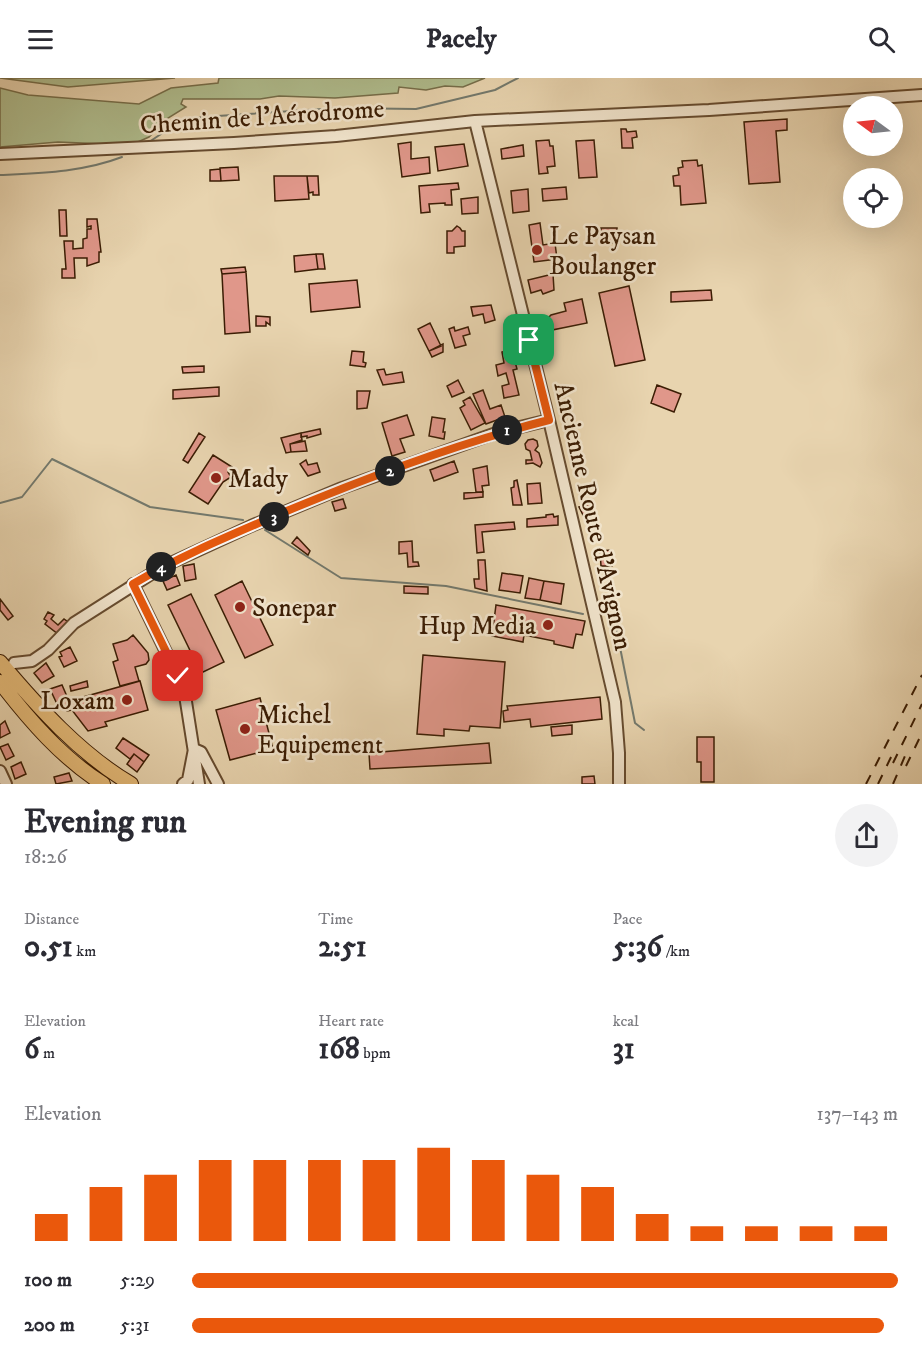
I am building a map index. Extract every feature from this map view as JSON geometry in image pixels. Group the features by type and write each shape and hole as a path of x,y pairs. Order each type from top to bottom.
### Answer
{"main road":[{"path":"7,663 33,700 66,733 131,784"},
{"path":"0,682 7,700 61,750 103,784"}],"street":[{"name":"Chemin de l'Aérodrome","path":"0,154 336,136 475,121 709,111 922,95"},
{"name":"Ancienne Route d'Avignon","path":"475,121 549,420 615,702 619,784"},
{"path":"7,663 32,661 48,650 74,623 133,584 162,567 251,526 342,488 496,433 549,420"},
{"path":"133,584 184,689 199,784"},
{"path":"183,784 188,780 194,749"},
{"path":"194,749 201,752 218,784"},
{"path":"0,771 6,784"}],"green space":[{"path":"0,78 175,78 68,87"},
{"path":"219,78 485,78 463,87 445,86 426,90 399,87 398,93 335,98 279,96 260,99 183,99 181,104 186,107 168,118 149,137 131,145 58,142 0,147 0,88 28,95 139,104 171,88 218,83"}],"building":[{"path":"787,119 787,130 776,131 780,182 749,184 744,122"},
{"path":"621,129 626,129 627,132 636,131 637,137 632,138 633,148 622,148"},
{"path":"549,140 550,146 553,146 555,166 547,167 548,173 539,174 536,141"},
{"path":"594,140 597,177 579,178 576,141"},
{"path":"411,142 411,159 429,157 430,173 402,177 398,144"},
{"path":"464,144 468,166 438,171 435,147"},
{"path":"523,145 524,156 502,159 501,149"},
{"path":"697,160 698,166 702,165 706,203 681,205 680,186 674,186 673,176 679,175 678,168 683,167 682,161"},
{"path":"238,167 239,180 221,181 220,168"},
{"path":"220,169 221,181 210,181 210,170"},
{"path":"274,176 307,176 309,199 275,201"},
{"path":"307,176 318,176 319,195 309,193"},
{"path":"458,183 459,189 451,190 452,205 429,204 430,212 421,213 419,186"},
{"path":"566,187 567,199 543,201 542,189"},
{"path":"528,189 529,211 513,213 511,191"},
{"path":"478,197 478,213 462,214 461,199"},
{"path":"59,210 66,210 67,236 60,236"},
{"path":"87,219 97,219 101,252 99,252 99,262 87,266 87,258 74,258 75,278 62,278 62,269 66,269 64,241 73,241 73,249 83,248 83,239 87,238 87,229 91,229 91,226 87,227"},
{"path":"540,223 543,245 555,243 557,259 534,262 529,225"},
{"path":"457,226 465,231 465,246 454,247 454,253 447,253 447,231 452,231"},
{"path":"601,228 617,228 617,235 613,235 613,243 601,243"},
{"path":"316,254 318,269 295,272 294,256"},
{"path":"316,254 323,254 325,269 318,269"},
{"path":"245,267 246,272 222,274 221,269"},
{"path":"246,272 250,332 225,334 222,274"},
{"path":"553,274 554,290 543,294 541,290 531,293 528,280"},
{"path":"357,280 360,307 311,312 309,284"},
{"path":"629,286 645,360 615,366 599,293"},
{"path":"711,290 712,300 671,302 671,292"},
{"path":"582,299 587,323 552,330 549,317 566,311 564,303"},
{"path":"491,305 495,320 485,323 483,314 473,316 471,307"},
{"path":"256,316 270,317 270,325 266,322 266,326 256,326"},
{"path":"430,323 441,346 429,351 418,329"},
{"path":"454,327 455,331 468,327 470,334 463,336 466,345 455,348 449,329"},
{"path":"443,344 443,352 432,357 429,351"},
{"path":"510,350 517,369 513,370 519,395 504,398 502,386 509,384 506,373 498,376 496,365 504,363 502,352"},
{"path":"352,351 364,352 365,367 350,365"},
{"path":"204,366 204,372 183,373 182,367"},
{"path":"384,369 386,375 402,372 404,382 383,385 377,370"},
{"path":"458,380 464,392 452,397 447,386"},
{"path":"657,385 681,394 674,412 651,403"},
{"path":"219,387 219,396 173,399 173,390"},
{"path":"483,390 490,409 501,405 505,417 486,424 473,394"},
{"path":"357,391 370,391 367,408 357,409"},
{"path":"470,397 485,423 471,430 460,408 465,405 463,401"},
{"path":"407,415 414,435 400,439 405,452 392,456 382,423"},
{"path":"432,417 445,419 444,439 429,436"},
{"path":"320,429 321,434 307,438 307,436 301,437 301,433"},
{"path":"199,433 205,437 188,463 183,460"},
{"path":"301,433 302,440 290,444 291,452 286,453 281,438"},
{"path":"528,440 537,441 538,446 535,450 539,453 542,463 540,467 533,463 526,464 526,460 532,460 525,444"},
{"path":"305,441 307,451 291,452 290,444"},
{"path":"213,455 232,467 228,472 231,477 223,482 208,504 189,492"},
{"path":"306,460 308,465 317,463 320,472 308,476 300,464"},
{"path":"454,461 458,472 434,481 430,470"},
{"path":"487,466 489,485 482,486 483,492 476,492 473,469"},
{"path":"517,480 522,505 513,505 511,488"},
{"path":"540,483 542,503 528,504 527,484"},
{"path":"483,492 483,497 464,499 464,493"},
{"path":"343,499 346,508 335,511 332,502"},
{"path":"590,504 592,512 589,513 590,516 584,517 579,507"},
{"path":"553,514 554,517 558,516 558,525 527,527 527,519"},
{"path":"514,522 515,529 482,532 484,552 477,553 475,525"},
{"path":"297,537 310,551 308,555 292,543"},
{"path":"412,541 413,562 418,562 419,566 408,567 407,553 399,554 399,542"},
{"path":"611,550 612,566 601,566 600,551"},
{"path":"478,560 485,560 487,591 475,588 474,579 479,579"},
{"path":"194,564 196,579 185,581 183,566"},
{"path":"502,573 523,576 520,593 499,590"},
{"path":"176,575 180,585 167,590 163,581"},
{"path":"529,578 544,581 540,600 525,598"},
{"path":"242,581 273,645 245,658 215,595"},
{"path":"544,581 564,584 561,604 540,600"},
{"path":"404,586 428,587 428,594 404,593"},
{"path":"191,594 224,662 201,673 168,605"},
{"path":"0,599 13,616 8,620 0,610"},
{"path":"496,605 585,621 582,635 576,634 573,648 554,644 554,641 524,635 523,642 492,636"},
{"path":"48,612 54,615 51,619 58,625 64,619 68,622 58,634 45,624 47,621 44,619"},
{"path":"133,635 148,653 149,660 146,664 135,667 139,681 120,686 113,662 118,660 113,644 127,640"},
{"path":"70,647 77,661 64,667 59,657 62,656 60,652"},
{"path":"423,655 505,662 500,728 470,726 469,731 444,729 444,736 417,734"},
{"path":"46,663 54,676 42,683 34,673"},
{"path":"87,681 88,687 71,691 70,686"},
{"path":"140,681 148,710 105,722 107,726 88,731 72,710 67,711 57,704 50,689 62,685 69,701"},
{"path":"600,697 602,719 531,727 530,719 504,722 503,711 508,710 507,706"},
{"name":"Michel Equipement","path":"260,698 273,749 230,760 216,710"},
{"path":"5,721 10,733 0,738 0,725"},
{"path":"572,725 572,734 552,736 551,727"},
{"path":"697,737 714,737 714,782 701,782 701,762 697,762"},
{"path":"123,738 149,755 144,762 134,754 130,759 116,748"},
{"path":"489,743 491,763 370,769 369,753"},
{"path":"8,744 14,756 6,760 0,747"},
{"path":"134,754 144,762 137,772 127,764"},
{"path":"21,762 26,774 15,779 11,767"},
{"path":"69,773 72,781 56,784 54,777"},
{"path":"594,776 595,784 582,784 582,777"}],"waterway":[{"path":"149,142 176,124 202,117 338,108 416,109 495,90 518,78"},
{"path":"0,175 77,169 122,157"},
{"path":"0,503 22,497 52,459 150,507 243,520"},
{"path":"265,530 341,578 446,586 583,614"},
{"path":"611,617 615,622 635,723 644,730"}],"railway":[{"path":"866,784 922,675"},
{"path":"893,763 922,704"},
{"path":"906,766 922,733"},
{"path":"878,784 893,753"},
{"path":"893,784 905,756"}],"place":[{"name":"Le Paysan Boulanger","path":"537,250"},
{"name":"Mady","path":"216,478"},
{"name":"Sonepar","path":"240,607"},
{"name":"Hup Media","path":"548,625"},
{"name":"Loxam","path":"127,700"},
{"name":"Michel Equipement","path":"245,729"}],"route":[{"path":"178,676 133,584 162,567 251,526 342,488 496,433 549,420 529,340"}]}
